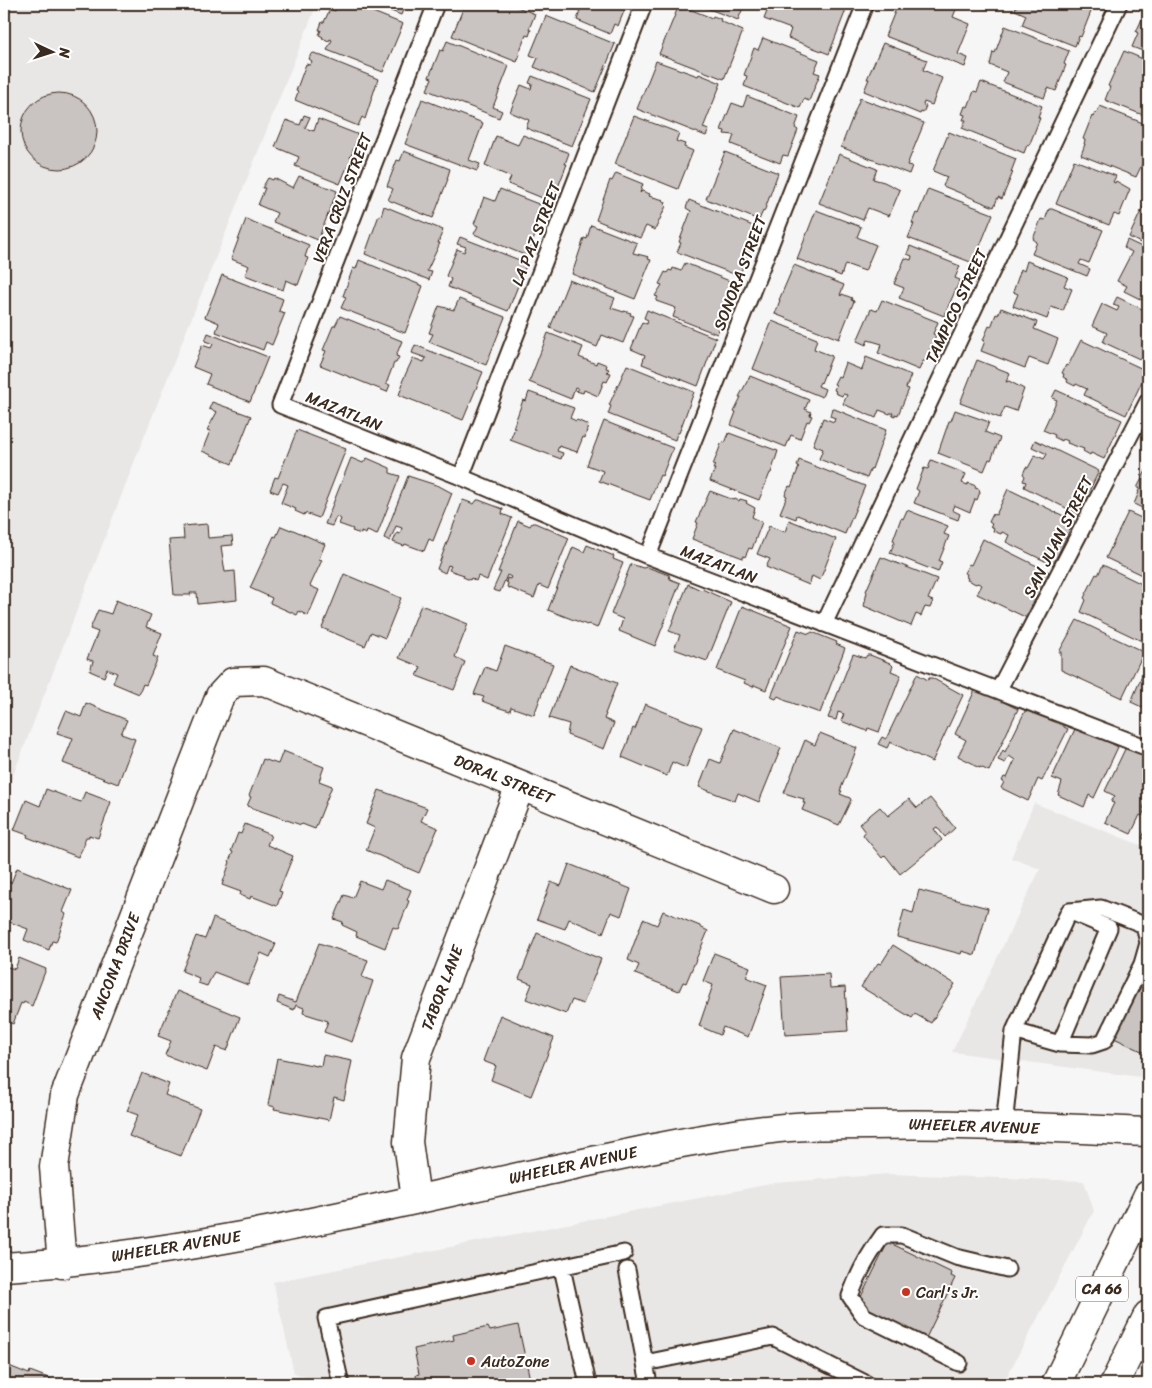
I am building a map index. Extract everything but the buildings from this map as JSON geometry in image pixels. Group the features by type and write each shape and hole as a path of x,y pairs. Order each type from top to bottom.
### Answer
{"street":[{"name":"DORAL STREET","path":"233,682 264,681 774,889"},
{"name":"ANCONA DRIVE","path":"62,1264 54,1167 65,1095 220,696 233,682"},
{"name":"TABOR LANE","path":"416,1199 408,1142 416,1058 520,786"},
{"name":"WHEELER AVENUE","path":"4,1268 62,1264 269,1230 607,1158 766,1129 836,1125 918,1124 1148,1132"},
{"name":"CA 66","path":"1056,1384 1148,1195"},
{"name":"CA 66","path":"1114,1384 1140,1354 1148,1315"}],"lane":[{"name":"VERA CRUZ STREET","path":"280,405 436,4"},
{"name":"LA PAZ STREET","path":"461,477 644,4"},
{"name":"SONORA STREET","path":"648,556 865,4"},
{"name":"TAMPICO STREET","path":"824,624 1119,4"},
{"name":"SAN JUAN STREET","path":"999,689 1148,401"},
{"name":"MAZATLAN","path":"280,405 461,477 648,556 999,689 1148,748"},
{"path":"1014,1031 1060,1044 1092,1045 1104,1041 1142,964 1148,943 1144,925 1101,908 1069,911"},
{"path":"1004,1126 1014,1031 1069,911"},
{"path":"1060,1044 1109,928 1069,911"},
{"path":"959,1363 864,1316 850,1296 857,1278 871,1251 883,1235 902,1235 956,1257 1007,1269"},
{"path":"341,1384 326,1318 624,1253"},
{"path":"562,1268 588,1384"},
{"path":"627,1270 649,1384"},
{"path":"645,1363 773,1337 867,1384"}],"shaded area":[{"path":"4,4 317,4 139,450 4,799"},
{"path":"1034,803 1148,848 1148,1061 1140,1077 952,1052 1040,869 1011,858"},
{"path":"888,1174 1084,1181 1094,1211 1003,1384 310,1384 308,1378 294,1373 273,1282 775,1183"}],"place":[{"name":"Carl's Jr.","path":"906,1292"},
{"name":"AutoZone","path":"471,1361"}]}
